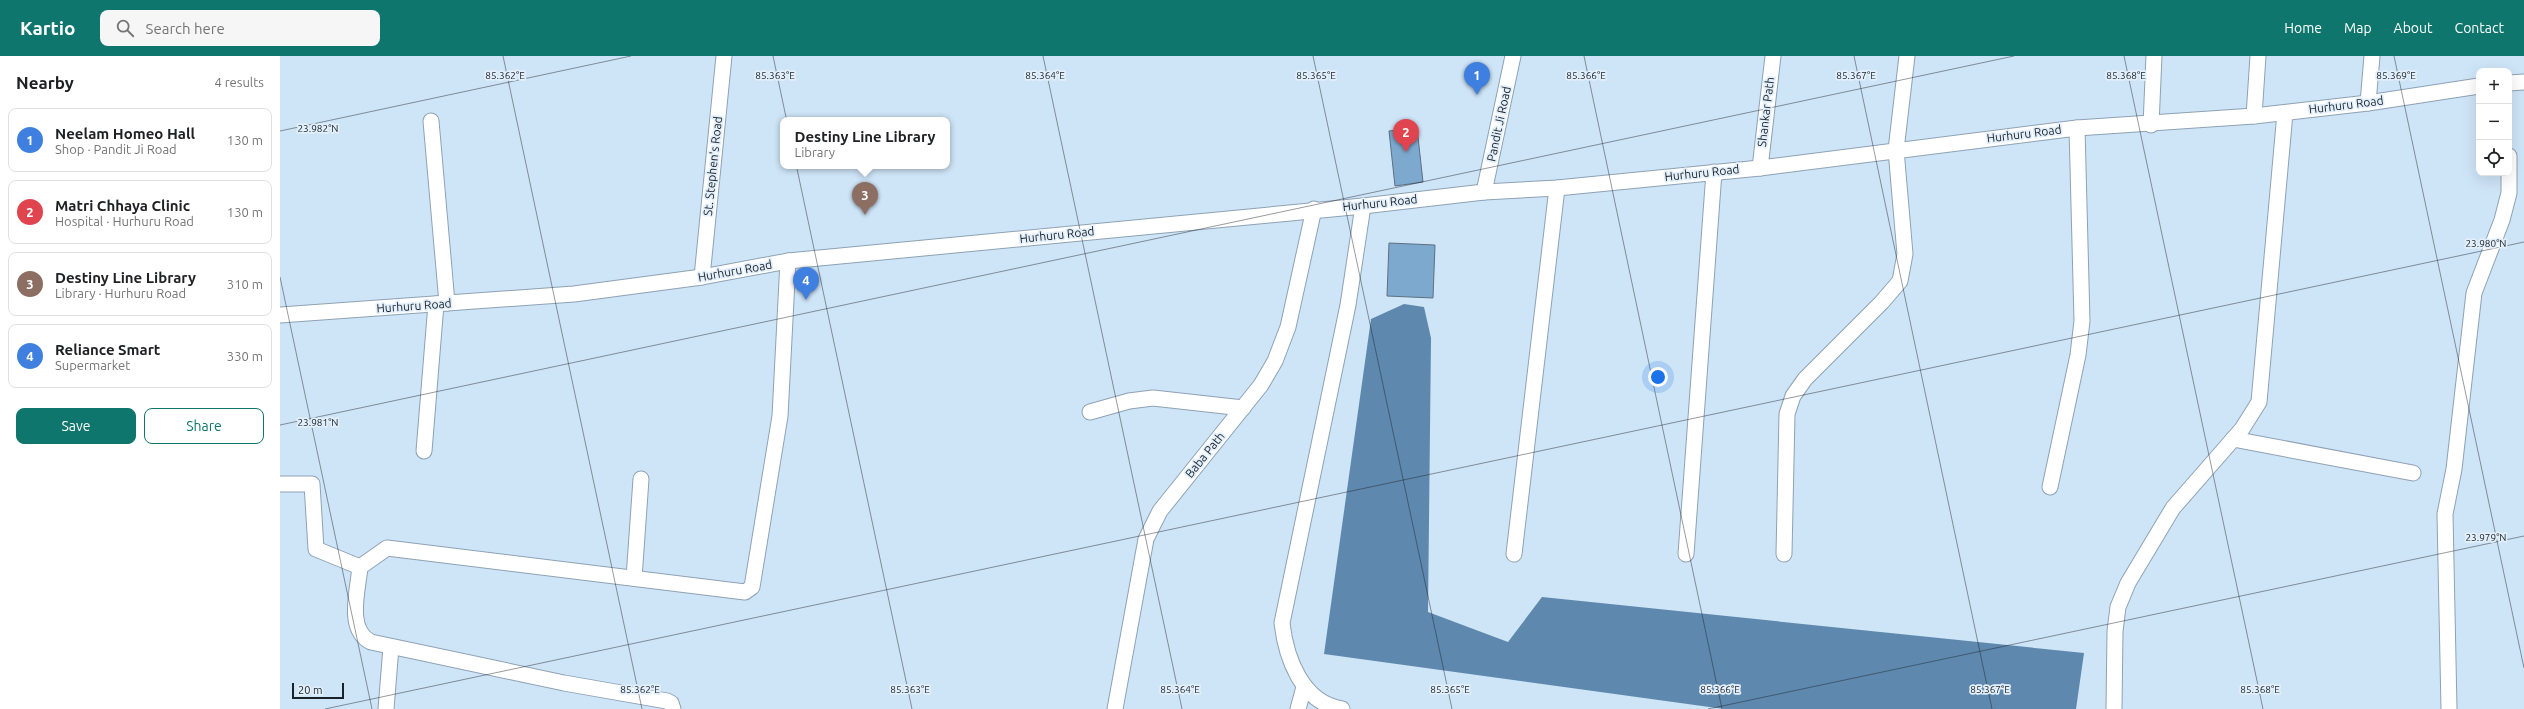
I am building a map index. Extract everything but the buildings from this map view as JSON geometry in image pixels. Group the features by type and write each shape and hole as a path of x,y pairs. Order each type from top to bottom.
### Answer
{"street":[{"name":"St. Stephen's Road","path":"702,277 724,56"},
{"name":"Pandit Ji Road","path":"1484,192 1513,56"},
{"name":"Shankar Path","path":"1760,168 1773,56"},
{"path":"1784,554 1787,414 1793,396 1805,379 1882,302 1900,281 1905,254 1896,150 1907,56"},
{"path":"2151,125 2154,56"},
{"path":"2254,116 2258,56"},
{"path":"2368,103 2372,56"},
{"path":"2512,83 2524,82"},
{"name":"Hurhuru Road","path":"280,316 574,294 702,277 788,262 1314,209 1363,206 1484,192 1557,188 1760,168 2077,128 2151,125 2285,113 2368,103 2476,86"},
{"path":"2114,709 2115,631 2118,607 2128,583 2173,508 2233,439 2255,412 2260,402 2285,113"},
{"path":"424,451 441,303 431,121"},
{"path":"2050,487 2078,355 2082,321 2077,128"},
{"path":"1686,554 1714,172"},
{"path":"2449,709 2445,514 2454,469 2474,293 2502,220 2509,193 2509,176"},
{"path":"1514,554 1557,188"},
{"path":"1342,709 1315,699 1304,687 1284,645 1282,623 1348,305 1363,206"},
{"name":"Baba Path","path":"1115,709 1146,539 1160,511 1261,385 1275,361 1285,334 1314,209"},
{"path":"360,567 387,548 745,592 752,587 780,416 788,262"},
{"path":"1090,412 1129,401 1153,398 1243,408"},
{"path":"2233,439 2413,473"},
{"path":"634,578 641,479"},
{"path":"280,484 312,484 316,549 360,567"},
{"path":"360,567 356,625 359,632 371,642 564,683 667,701 671,703 673,709"},
{"path":"386,709 391,647"},
{"path":"1298,709 1304,687"}],"water":[{"path":"1404,304 1424,307 1431,338 1428,612 1508,642 1542,597 2084,653 2076,709 1724,709 1324,654 1371,319"}],"place":[{"name":"Neelam Homeo Hall","path":"1477,95"},
{"name":"Matri Chhaya Clinic","path":"1406,152"},
{"name":"Destiny Line Library","path":"865,215"},
{"name":"Reliance Smart","path":"806,300"}]}
